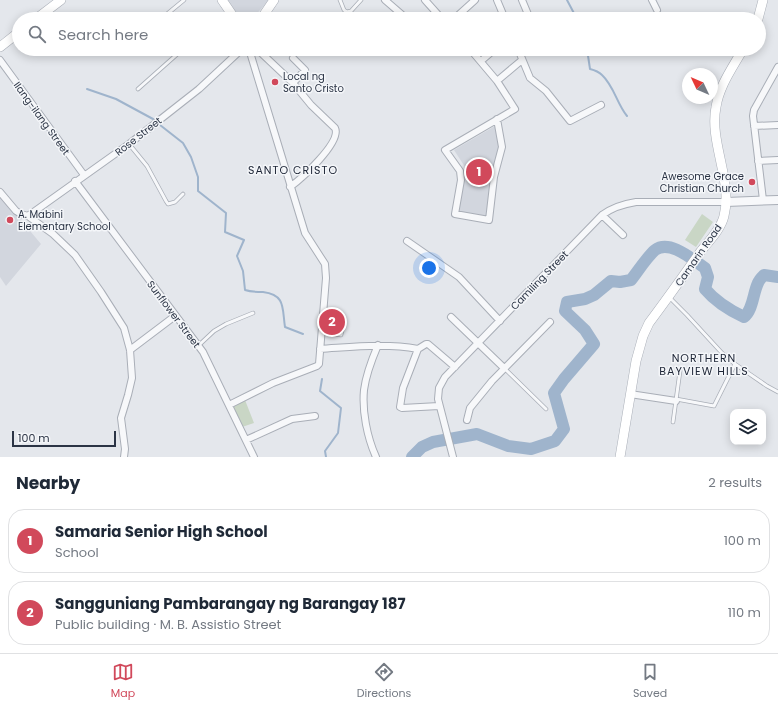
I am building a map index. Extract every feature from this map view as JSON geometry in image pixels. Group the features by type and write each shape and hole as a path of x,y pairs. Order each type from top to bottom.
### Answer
{"main road":[{"path":"222,0 228,12"},
{"path":"266,12 274,0"},
{"path":"760,12 764,0"},
{"path":"44,12 56,1"},
{"path":"0,46 12,37"},
{"name":"Camarin Road","path":"620,457 636,361 643,336 649,323 722,223 724,218 726,202 715,117 716,107 723,85 739,56"}],"street":[{"path":"385,0 399,12"},
{"path":"425,0 436,12"},
{"path":"462,12 475,0"},
{"path":"497,0 502,12"},
{"path":"522,0 527,12"},
{"path":"652,0 657,10"},
{"name":"Rose Street","path":"28,216 129,144 199,89 234,56"},
{"path":"229,405 273,383 319,364 327,271 325,264 305,233 251,56"},
{"path":"264,56 293,83 307,101 337,131 336,137 332,144 316,163 290,187"},
{"path":"476,56 497,81 515,109 497,119 445,150 460,171 461,180 455,214 489,220 494,177 502,147 497,119"},
{"path":"481,61 487,56"},
{"path":"521,56 530,78 546,91 570,121 601,105"},
{"path":"293,58 305,70 293,83"},
{"name":"Ilang-ilang Street","path":"0,60 84,175"},
{"path":"497,81 522,60"},
{"path":"763,200 753,116 754,110 778,67"},
{"path":"754,126 778,125"},
{"path":"758,161 778,160"},
{"name":"Sunflower Street","path":"76,181 203,352 254,457"},
{"path":"0,192 16,211 28,216 53,234 81,262 122,324 130,350 131,384 121,418 125,449 124,457"},
{"path":"726,202 778,200"},
{"name":"Camiling Street","path":"453,457 438,399 439,388 445,377 602,214 622,204 636,202 726,202"},
{"path":"602,214 623,235"},
{"path":"407,241 459,277 500,321"},
{"path":"130,350 175,316"},
{"path":"451,316 504,368"},
{"path":"466,420 470,408 504,368 550,322"},
{"path":"439,406 400,407 403,388 418,349 428,344 455,367"},
{"path":"320,349 378,345 418,349"},
{"path":"376,457 367,428 364,390 368,371 378,345"},
{"path":"630,394 676,400"},
{"path":"246,440 292,419 315,416"}],"lane":[{"path":"169,12 184,0"},
{"path":"340,0 344,10 347,12 351,11 361,0"},
{"path":"138,89 175,56"},
{"path":"129,144 147,166 168,204 175,202 184,194"},
{"path":"668,297 687,315 714,345 735,364 778,392"},
{"path":"198,346 214,331 226,324 253,313"},
{"path":"321,332 341,335 344,322"},
{"path":"676,400 714,406 735,364"},
{"path":"504,368 546,409"},
{"path":"673,422 680,371"}],"shaded area":[{"path":"226,0 269,0 258,12 235,12"},
{"path":"497,126 501,148 491,174 487,217 458,212 467,170 454,150"},
{"name":"A. Mabini Elementary School","path":"0,195 41,244 6,286 0,277"}],"green space":[{"path":"702,214 713,222 696,247 685,240"},
{"path":"245,400 254,423 242,427 233,405"}],"waterway":[{"path":"567,0 573,12"},
{"path":"588,56 590,69 599,73 606,79 627,116"},
{"path":"87,89 116,99 153,119"},
{"path":"160,125 183,143 191,157 198,177 198,191 226,213 225,232 244,240 237,256 243,271 245,290 263,292 276,296 282,304 285,327 303,334"},
{"path":"412,457 422,447 433,442 477,434 508,446 531,449 555,441 564,429 554,393 594,344 585,330 565,311 567,302 585,299 594,295 611,281 620,282 631,280 655,250 661,247 667,247 681,252 705,268 708,277 705,289 723,305 744,317 749,310 758,282 764,275 778,277"},
{"path":"322,379 320,391 341,408 338,433 325,451 326,457"}],"place":[{"name":"Local ng Santo Cristo","path":"275,82"},
{"name":"Samaria Senior High School","path":"479,172"},
{"name":"Awesome Grace Christian Church","path":"752,182"},
{"name":"A. Mabini Elementary School","path":"10,220"},
{"name":"Sangguniang Pambarangay ng Barangay 187","path":"332,322"}],"district":[{"name":"SANTO CRISTO","path":"293,170"},
{"name":"NORTHERN BAYVIEW HILLS","path":"704,364"}]}
